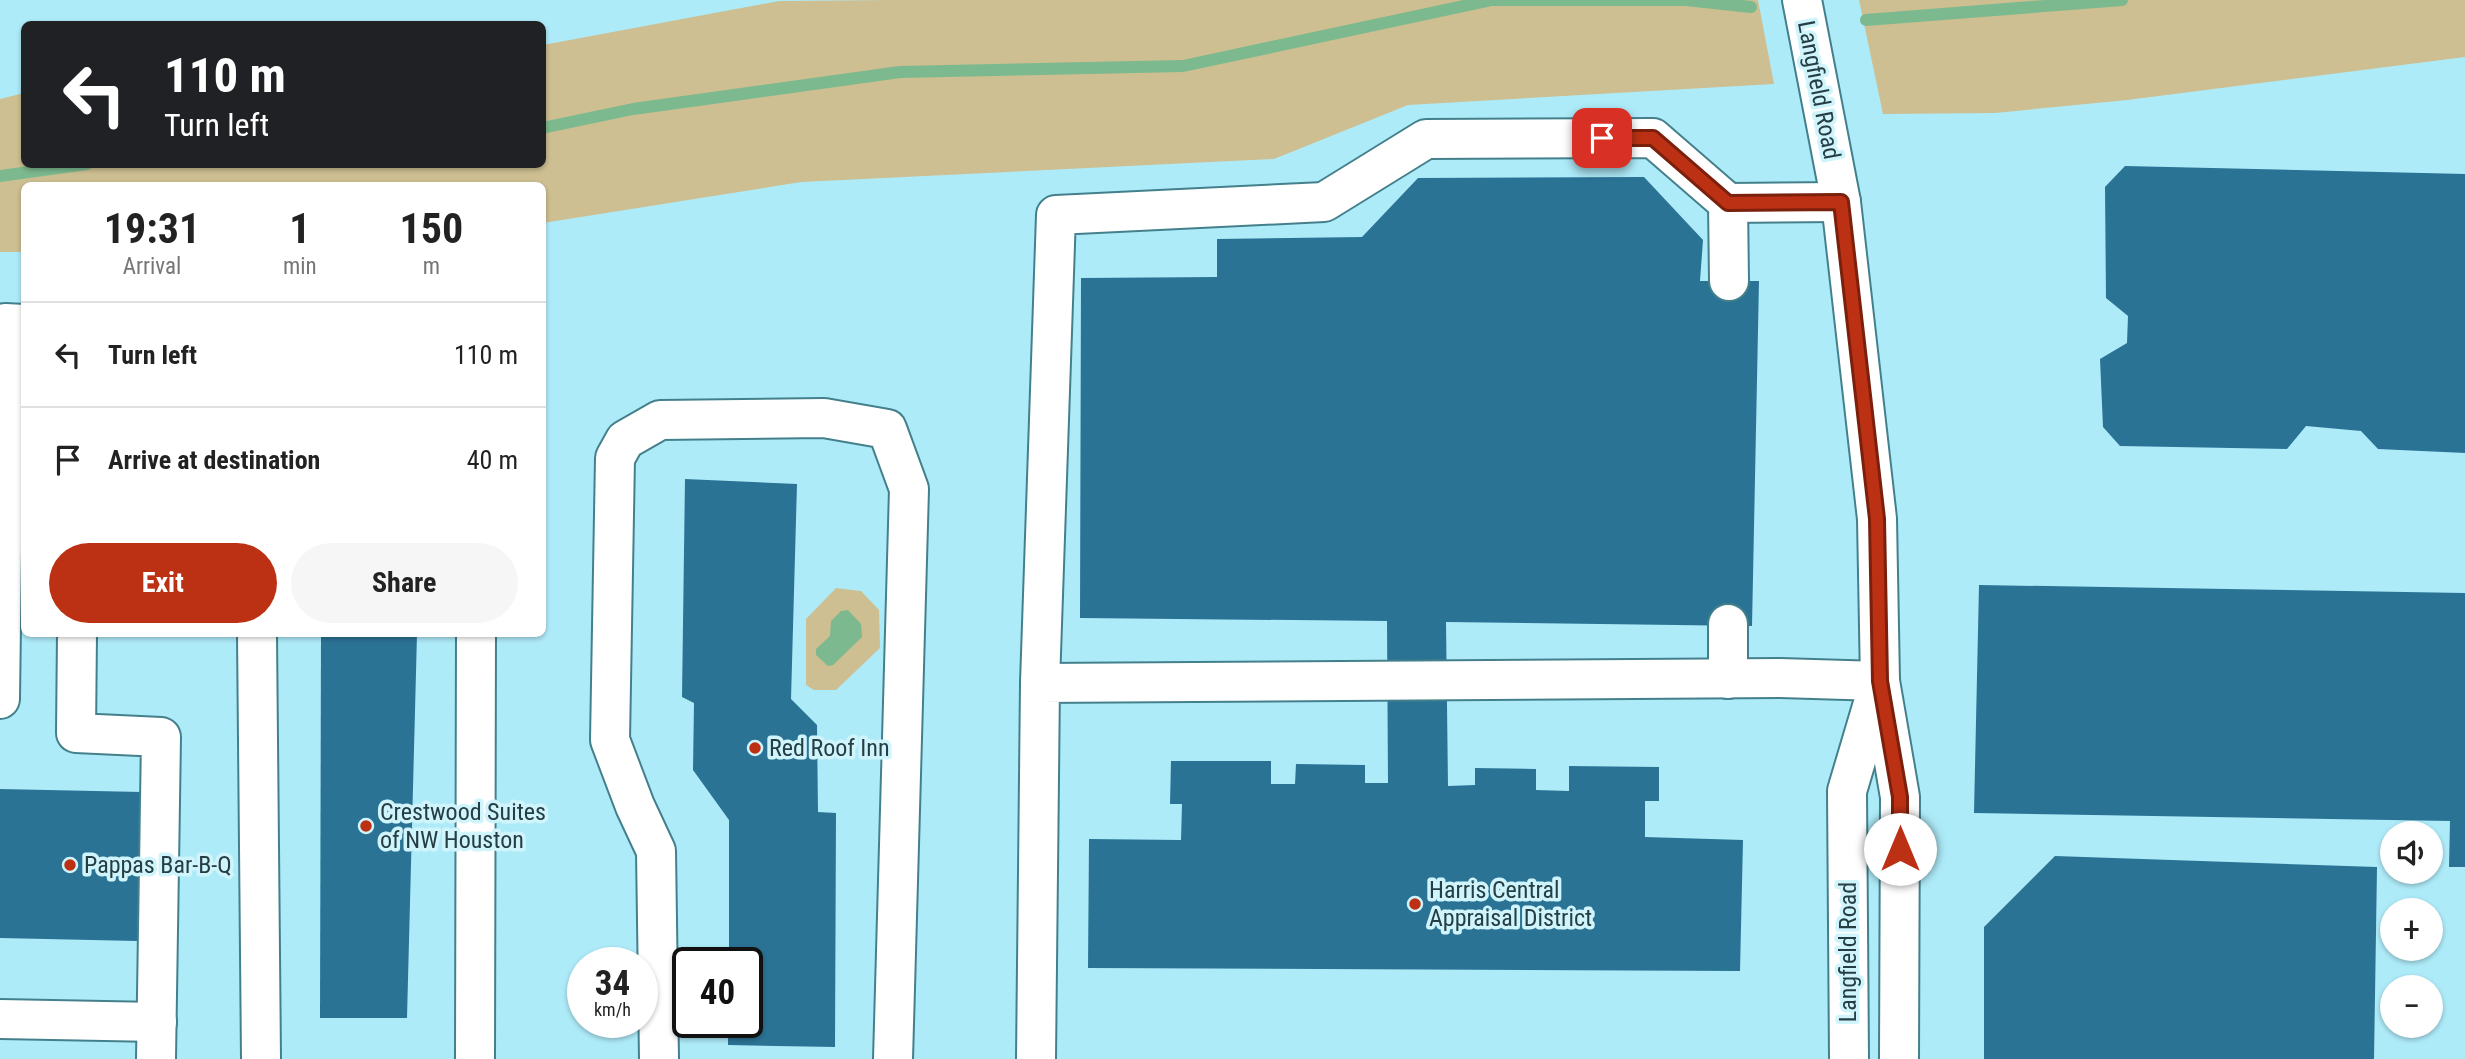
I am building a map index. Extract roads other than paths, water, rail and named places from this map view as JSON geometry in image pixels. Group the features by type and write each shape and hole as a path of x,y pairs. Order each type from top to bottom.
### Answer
{"street":[{"name":"Langfield Road","path":"1802,0 1841,202 1877,519 1880,681 1900,797 1899,1059"},
{"path":"1037,1059 1040,683 1056,215 1324,202 1426,139 1653,138 1728,203 1841,202"},
{"path":"1728,203 1728,281"},
{"path":"0,699 5,323 21,324"},
{"path":"659,1059 656,851 635,806 610,740 615,457 625,440 660,420 811,418 887,429 909,489 893,1059"},
{"path":"1728,624 1728,679"},
{"path":"77,637 76,733 161,737 156,1059"},
{"path":"257,637 261,1059"},
{"path":"475,1059 476,637"},
{"path":"1040,683 1780,678 1880,681"},
{"name":"Langfield Road","path":"1849,1059 1847,791 1880,681"},
{"path":"0,1019 157,1022"}],"waterway":[{"path":"546,127 633,109 900,72 1183,66 1492,0 1686,0 1751,7"},
{"path":"1866,20 2122,0"},
{"path":"0,176 58,168"}],"place":[{"name":"Red Roof Inn","path":"755,748"},
{"name":"Crestwood Suites of NW Houston","path":"366,826"},
{"name":"Pappas Bar-B-Q","path":"70,865"},
{"name":"Harris Central Appraisal District","path":"1415,904"}]}
